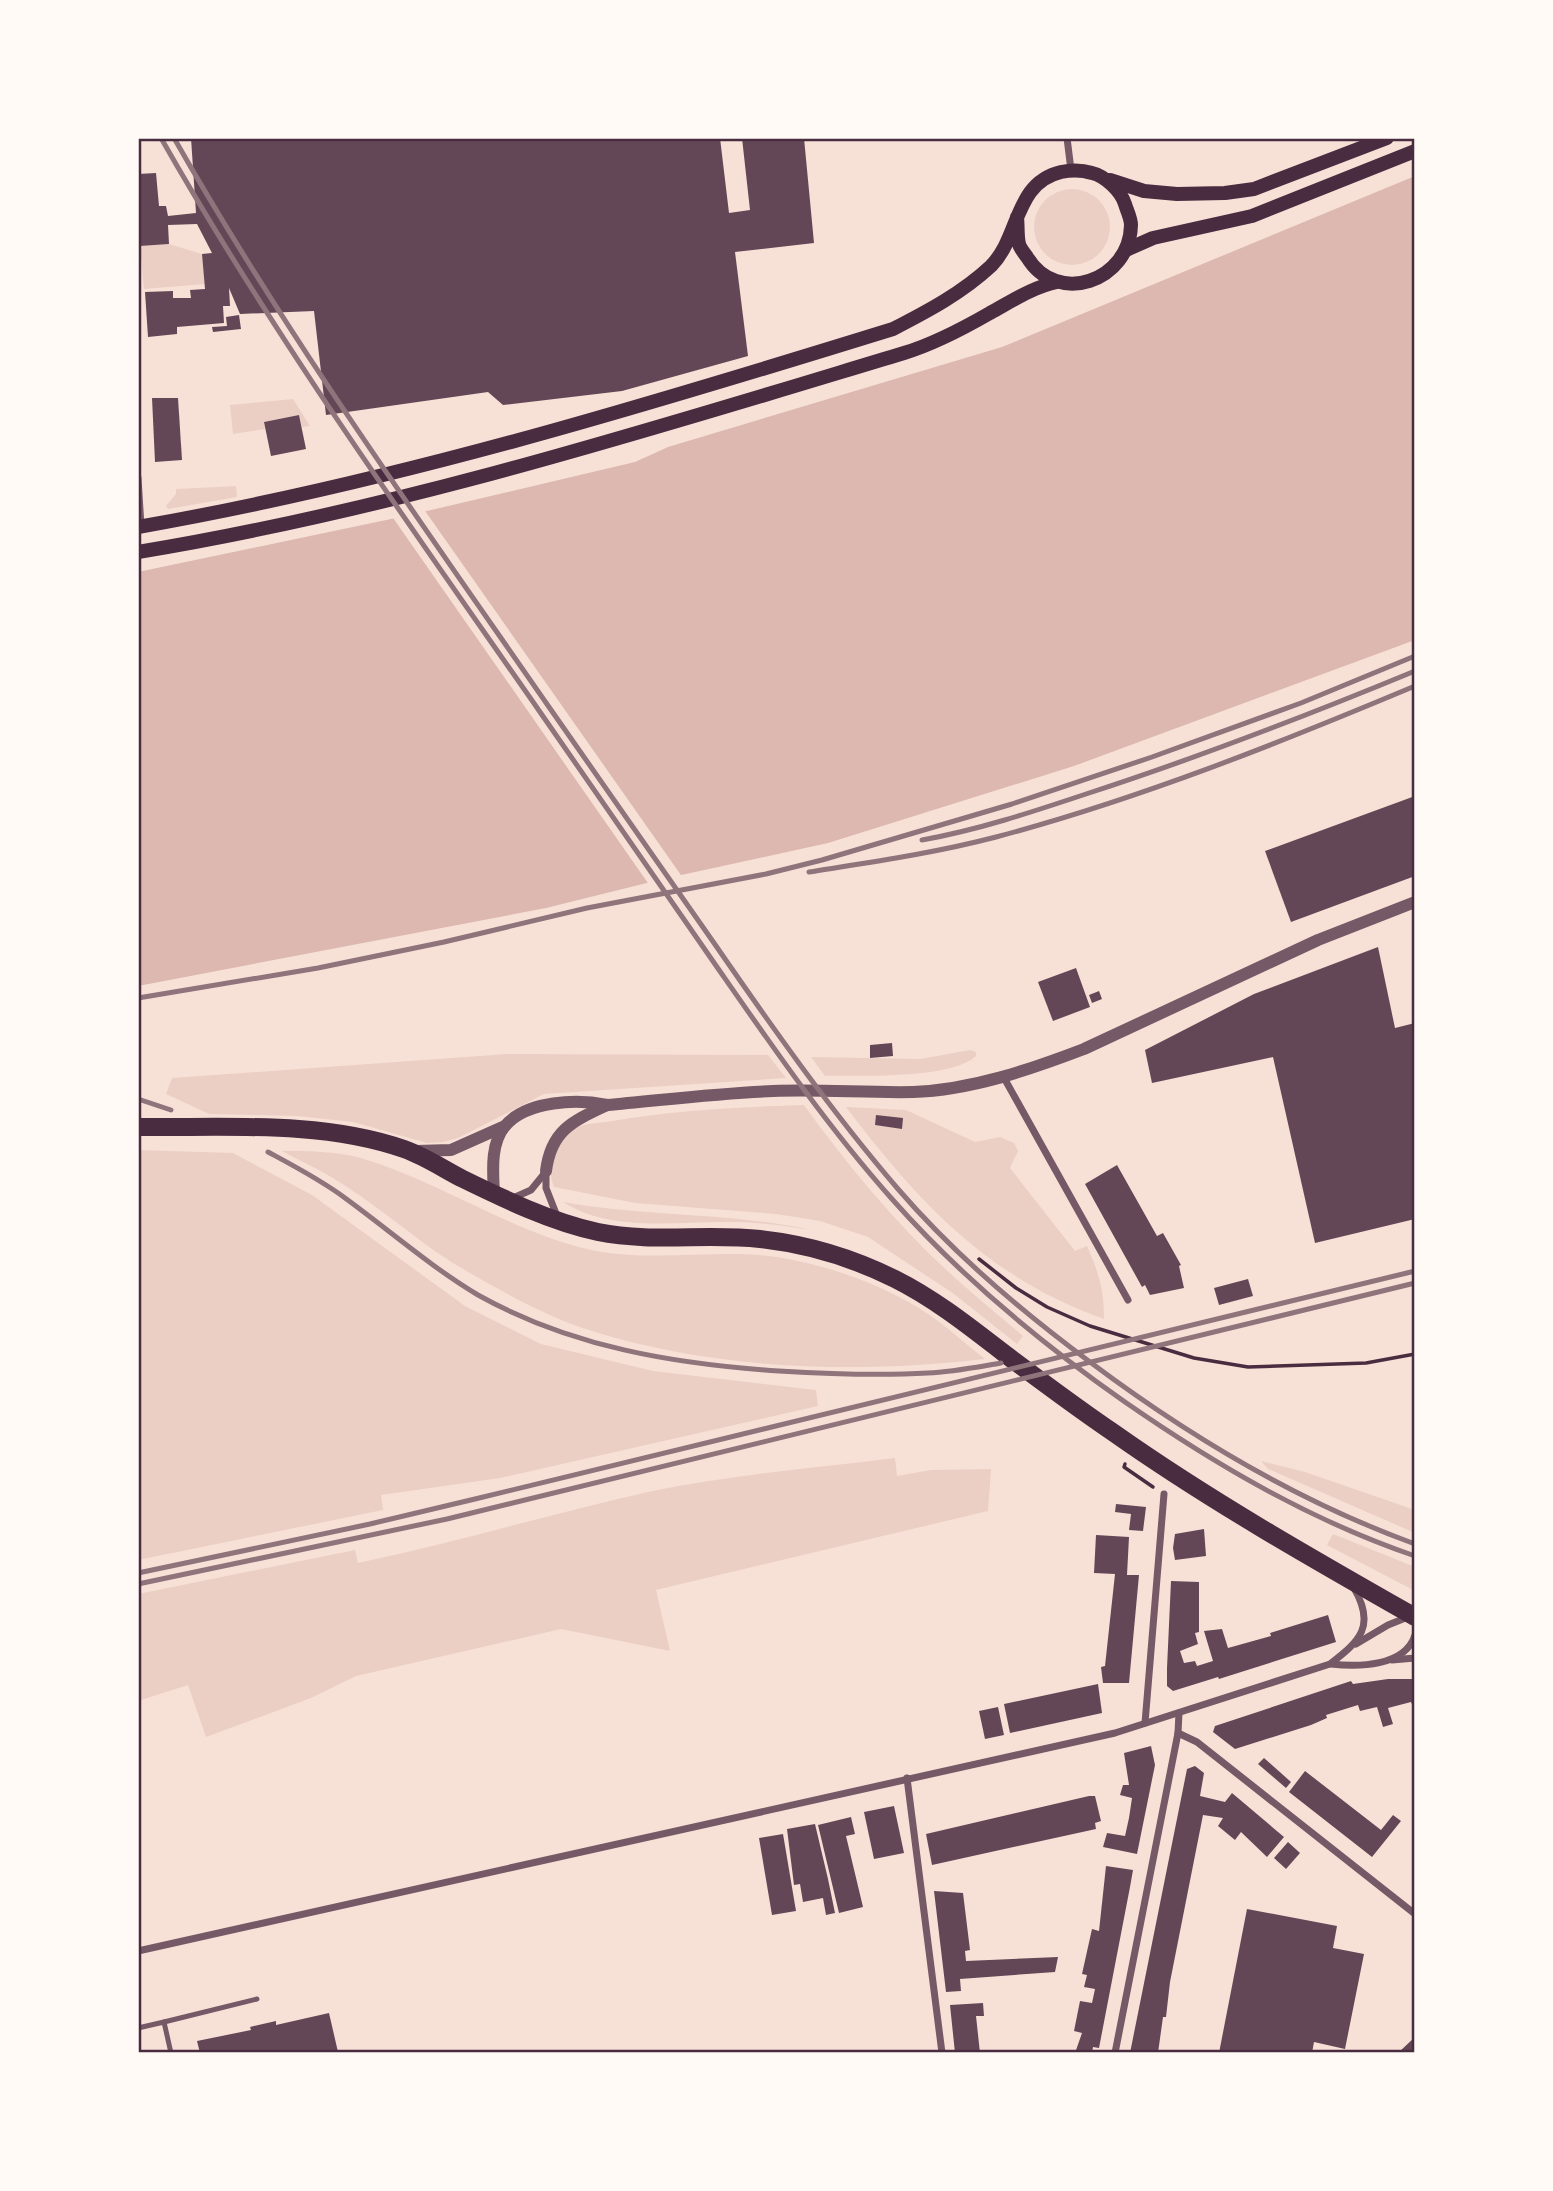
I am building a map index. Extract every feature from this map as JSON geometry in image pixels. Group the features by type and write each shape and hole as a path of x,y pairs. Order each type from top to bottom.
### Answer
{"main road":[{"path":"140,527 412,470 638,408 893,329 930,310 967,286 993,263 1009,238 1028,192 1050,175 1071,170 1092,173 1144,191 1177,194 1225,193 1254,189 1387,138"},
{"path":"1126,250 1153,238 1252,216 1415,151"},
{"path":"138,552 423,492 659,426 909,351 976,321 1040,286 1057,282 1084,284 1110,272 1126,250 1131,223 1123,197 1103,177"},
{"path":"1017,217 1019,244 1033,268 1057,282"},
{"path":"138,1127 314,1132 360,1138 409,1150 501,1196 559,1220 595,1231 625,1237 759,1239 838,1256 870,1268 949,1311 1128,1444 1415,1617"}],"street":[{"path":"1068,138 1071,170"},
{"path":"138,478 140,527"},
{"path":"409,1150 451,1150 505,1126 533,1109 545,1106 588,1101 607,1105 769,1091 831,1089 914,1092 960,1086 1003,1076 1084,1049 1318,940 1415,902"},
{"path":"1003,1076 1128,1300"},
{"path":"559,1220 546,1188 550,1148 558,1136 578,1119 607,1105"},
{"path":"505,1126 495,1149 501,1196 531,1190 540,1182 546,1171"},
{"path":"1145,1723 1164,1494"},
{"path":"1349,1579 1364,1611 1364,1624 1354,1645"},
{"path":"138,1951 1115,1732 1330,1664 1354,1645 1388,1625 1415,1617"},
{"path":"1381,1662 1408,1647 1415,1635"},
{"path":"1330,1664 1354,1667 1415,1658"},
{"path":"1115,2053 1178,1733 1179,1713"},
{"path":"1178,1733 1197,1742 1415,1914"},
{"path":"907,1778 942,2053"}],"lane":[{"path":"138,2028 257,1999"},
{"path":"164,2022 171,2053"}],"path":[{"path":"979,1259 1016,1288 1047,1307 1090,1326 1194,1358 1248,1367 1366,1363 1415,1354"},
{"path":"1124,1467 1164,1494"}],"shaded area":[{"path":"1415,176 1415,640 1074,766 828,843 546,908 138,986 138,572 410,515 635,462 668,447 1002,347"},
{"path":"1065,189 1079,189 1093,195 1104,206 1110,227 1107,242 1099,254 1079,265 1065,265 1051,259 1040,248 1034,234 1034,220 1040,206 1051,195"},
{"path":"169,244 202,254 205,284 144,289 140,246"},
{"path":"293,399 310,426 302,427 299,415 264,422 265,429 233,434 230,405"},
{"path":"236,486 237,497 168,509 166,506 176,494 176,489"},
{"path":"970,1050 976,1052 976,1056 963,1064 904,1075 825,1076 811,1057 920,1059"},
{"path":"507,1054 768,1055 786,1078 544,1094 458,1138 427,1143 353,1122 297,1116 209,1114 166,1094 172,1078"},
{"path":"804,1105 893,1216 953,1276 1023,1336 1017,1344 954,1294 868,1237 820,1221 776,1214 635,1203 554,1187 551,1162 557,1146 580,1126 684,1112"},
{"path":"846,1107 906,1110 975,1142 1000,1137 1014,1143 1018,1151 1010,1168 1075,1251 1087,1246 1100,1282 1104,1319 1062,1302 990,1259 929,1205"},
{"path":"138,1150 233,1153 312,1195 465,1306 541,1344 653,1371 816,1390 818,1406 500,1478 381,1495 383,1510 138,1560"},
{"path":"282,1151 312,1151 361,1158 417,1179 526,1229 583,1248 642,1255 765,1256 840,1272 911,1303 985,1359 887,1366 787,1365 688,1354 592,1331 544,1312 468,1272 339,1182"},
{"path":"563,1202 750,1220 811,1230 741,1222 623,1222 582,1212"},
{"path":"895,1458 897,1476 931,1470 991,1469 988,1511 656,1590 670,1651 561,1629 356,1676 311,1698 206,1737 188,1685 138,1701 138,1594 355,1550 358,1563 679,1486"},
{"path":"1261,1461 1305,1472 1415,1510 1415,1533 1268,1469"},
{"path":"1333,1534 1415,1567 1415,1591 1327,1545"}],"pier":[{"path":"423,508 683,878 650,886 391,515"}],"building":[{"path":"191,138 720,138 729,213 750,210 742,138 804,138 814,243 735,252 748,356 622,391 503,405 488,392 326,415 314,311 240,314 229,288 230,306 223,306 224,323 177,327 177,334 148,337 145,292 173,291 173,298 191,298 190,290 205,289 202,254 212,253 197,224 168,225 169,244 140,246 138,174 156,173 159,206 166,206 168,216 196,213"},
{"path":"239,315 241,329 213,332 212,327 227,326 226,317"},
{"path":"152,398 178,398 182,460 155,462"},
{"path":"299,415 306,449 271,456 264,422"},
{"path":"1415,796 1415,876 1291,922 1265,851"},
{"path":"1378,947 1395,1028 1415,1023 1415,1219 1315,1243 1273,1057 1152,1083 1145,1050 1254,994"},
{"path":"1076,968 1090,1007 1053,1021 1038,982"},
{"path":"1099,991 1102,999 1092,1003 1089,995"},
{"path":"892,1043 893,1056 870,1058 870,1045"},
{"path":"876,1115 903,1118 902,1129 875,1125"},
{"path":"1117,1165 1157,1236 1163,1233 1181,1265 1179,1266 1184,1288 1150,1295 1145,1285 1142,1287 1085,1184"},
{"path":"1248,1279 1253,1296 1219,1305 1214,1288"},
{"path":"1116,1504 1146,1507 1143,1531 1129,1530 1131,1514 1115,1512"},
{"path":"1204,1529 1206,1556 1175,1560 1175,1534"},
{"path":"1096,1535 1129,1537 1127,1575 1139,1575 1129,1683 1103,1683 1101,1667 1105,1666 1115,1574 1094,1573"},
{"path":"1171,1581 1199,1582 1199,1632 1195,1633 1198,1644 1180,1651 1184,1663 1195,1661 1197,1666 1213,1661 1204,1631 1222,1629 1228,1648 1328,1615 1336,1642 1173,1691 1167,1686"},
{"path":"1388,1679 1415,1679 1415,1711 1411,1702 1388,1708 1393,1724 1383,1727 1377,1707 1360,1711 1358,1705 1326,1715 1327,1718 1311,1725 1235,1749 1213,1732 1215,1726 1351,1681 1353,1684"},
{"path":"1098,1684 1102,1713 1010,1733 1004,1704"},
{"path":"998,1707 1004,1735 985,1739 979,1711"},
{"path":"1151,1746 1155,1765 1137,1854 1103,1847 1107,1833 1125,1836 1132,1798 1120,1795 1123,1785 1129,1785 1124,1753"},
{"path":"1264,1758 1291,1782 1286,1788 1258,1764"},
{"path":"1195,1766 1204,1773 1200,1796 1225,1802 1232,1793 1284,1837 1267,1857 1241,1832 1235,1840 1218,1826 1223,1818 1203,1815 1158,2053 1130,2053 1187,1769"},
{"path":"1305,1771 1381,1830 1393,1815 1401,1821 1372,1857 1289,1792"},
{"path":"1095,1796 1101,1821 1095,1823 1096,1829 932,1865 926,1834"},
{"path":"894,1806 904,1853 874,1859 864,1812"},
{"path":"851,1817 855,1834 846,1836 863,1907 839,1913 818,1825"},
{"path":"815,1824 835,1913 826,1915 823,1898 803,1902 800,1884 794,1885 787,1829"},
{"path":"783,1834 796,1911 772,1915 759,1838"},
{"path":"1288,1842 1300,1853 1286,1869 1274,1858"},
{"path":"1106,1866 1133,1870 1099,2048 1093,2047 1092,2053 1075,2053 1082,2033 1074,2031 1080,2001 1092,2003 1095,1989 1084,1987 1087,1975 1082,1974 1092,1929 1099,1931"},
{"path":"934,1891 963,1893 970,1950 965,1951 966,1961 1058,1957 1055,1972 960,1979 961,1991 946,1992"},
{"path":"1247,1909 1337,1926 1333,1948 1364,1954 1345,2049 1314,2042 1312,2053 1219,2053"},
{"path":"983,2003 984,2016 976,2016 980,2053 955,2053 950,2005"},
{"path":"329,2013 338,2052 200,2053 197,2041 251,2030 250,2027 276,2021 276,2025"},
{"path":"1415,2037 1415,2053 1398,2053"}],"railway":[{"path":"161,138 249,285 392,500 779,1056 845,1143 892,1199 973,1282 1063,1356 1125,1402 1194,1448 1265,1489 1338,1526 1415,1556"},
{"path":"174,138 262,284 403,497 780,1037 849,1129 919,1213 1014,1302 1064,1343 1166,1416 1287,1487 1328,1508 1415,1544"},
{"path":"138,998 318,968 587,908 766,874 822,860 1012,804 1152,757 1301,703 1415,656"},
{"path":"922,840 1005,820 1128,780 1251,736 1415,671"},
{"path":"809,872 950,848 1049,822 1208,769 1415,686"},
{"path":"138,1099 171,1110"},
{"path":"268,1152 336,1191 478,1295 513,1313 586,1340 662,1358 798,1372 909,1374 946,1372 1001,1363"},
{"path":"138,1573 370,1524 1415,1271"},
{"path":"138,1584 447,1519 1415,1283"}]}
